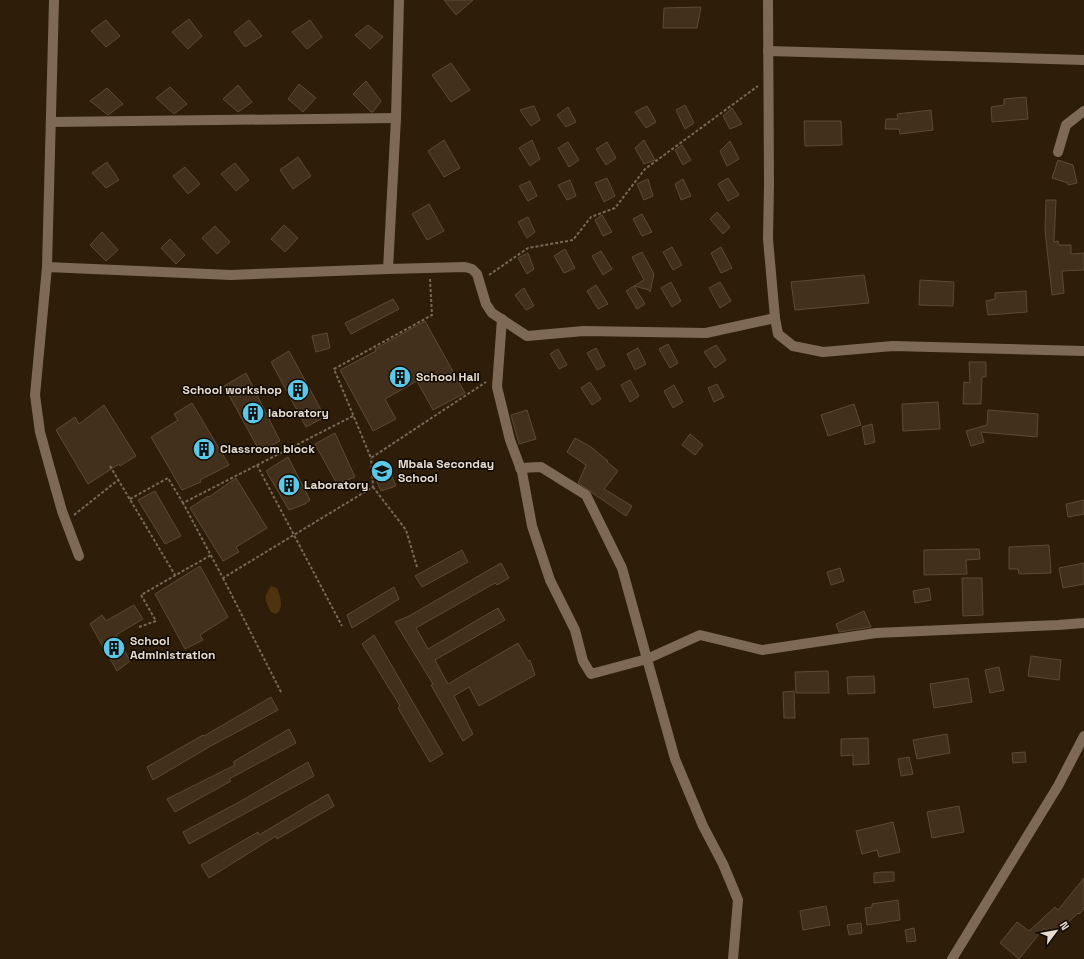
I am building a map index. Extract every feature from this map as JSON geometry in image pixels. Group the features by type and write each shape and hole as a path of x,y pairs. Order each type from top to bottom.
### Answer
{"street":[{"path":"54,0 47,267 35,395 40,432 66,521 79,556"},
{"path":"388,269 396,118 399,0"},
{"path":"768,0 768,239 775,318 778,334 793,346 823,352 893,346 1084,351"},
{"path":"768,51 1084,60"},
{"path":"1058,152 1066,125 1084,111"},
{"path":"51,122 396,118"},
{"path":"47,267 231,276 466,267 472,268 477,274 486,304 492,313 527,336 584,331 706,333 775,318"},
{"path":"502,319 497,387 510,440 520,468 532,526 550,580 575,630 583,661 591,674 646,659 700,635 762,650 876,633 1084,623"},
{"path":"520,468 541,467 586,495 622,568 646,659 675,759 703,826 723,864 738,900 733,959"},
{"path":"952,959 1058,786 1084,736"}],"path":[{"path":"479,282 528,248 573,240 591,217 615,208 645,169 768,78"},
{"path":"417,567 406,530 373,487 371,458 334,369 432,315 430,268"},
{"path":"371,458 486,382"},
{"path":"183,503 353,416"},
{"path":"257,465 342,626"},
{"path":"110,466 175,575"},
{"path":"130,499 168,478 211,555 282,694"},
{"path":"66,521 118,480"},
{"path":"223,578 373,487"},
{"path":"140,627 156,621 141,595 211,555"}],"shaded area":[{"path":"271,586 277,588 280,599 281,606 279,612 276,614 271,612 267,605 266,596"}],"building":[{"path":"444,0 473,0 456,15"},
{"path":"701,7 697,28 663,28 664,8"},
{"path":"189,19 202,36 188,49 172,32"},
{"path":"106,20 120,36 106,47 91,31"},
{"path":"249,20 262,36 245,47 234,32"},
{"path":"310,20 322,37 307,49 292,32"},
{"path":"368,25 383,37 370,49 355,35"},
{"path":"451,63 470,90 451,102 432,75"},
{"path":"366,81 381,101 373,112 371,112 353,94"},
{"path":"299,84 316,98 303,112 288,99"},
{"path":"238,85 252,102 238,112 223,99"},
{"path":"170,87 187,104 174,114 156,98"},
{"path":"107,88 123,104 108,115 90,101"},
{"path":"1026,97 1028,119 992,122 991,107 1004,105 1004,99"},
{"path":"685,105 694,123 685,129 676,110"},
{"path":"534,106 540,120 531,126 520,110"},
{"path":"647,106 656,122 646,128 635,112"},
{"path":"568,107 576,122 566,127 557,115"},
{"path":"732,108 742,124 730,129 723,116"},
{"path":"931,110 933,130 900,134 899,129 885,129 886,119 898,119 897,114"},
{"path":"804,121 841,121 842,145 805,146"},
{"path":"444,140 460,168 444,177 428,151"},
{"path":"532,140 540,159 530,166 519,148"},
{"path":"644,140 655,160 644,164 635,148"},
{"path":"730,141 739,159 727,166 720,151"},
{"path":"568,142 579,160 569,167 558,148"},
{"path":"607,142 616,158 606,165 596,149"},
{"path":"682,145 691,160 683,165 675,150"},
{"path":"298,157 311,176 293,189 280,170"},
{"path":"1058,160 1073,165 1077,183 1068,185 1068,183 1052,178"},
{"path":"107,162 119,180 106,188 92,173"},
{"path":"235,163 249,180 236,191 221,174"},
{"path":"185,167 200,184 188,194 173,176"},
{"path":"607,178 615,196 604,202 595,183"},
{"path":"728,178 739,195 728,201 718,184"},
{"path":"648,179 653,196 644,200 637,184"},
{"path":"683,179 691,196 681,200 675,184"},
{"path":"570,180 576,196 567,200 558,185"},
{"path":"530,181 537,196 528,201 519,186"},
{"path":"1046,200 1056,200 1054,242 1058,241 1059,245 1071,245 1071,254 1084,253 1084,270 1062,271 1064,293 1052,295 1045,230"},
{"path":"429,204 444,231 427,240 412,214"},
{"path":"717,212 730,227 723,234 710,219"},
{"path":"642,214 652,232 642,236 633,219"},
{"path":"602,215 612,232 603,236 595,220"},
{"path":"528,217 535,232 527,238 518,222"},
{"path":"284,225 298,238 285,252 271,239"},
{"path":"215,226 230,242 217,254 202,238"},
{"path":"102,232 118,250 106,261 90,245"},
{"path":"170,239 185,255 176,264 161,248"},
{"path":"672,247 682,265 673,270 663,252"},
{"path":"721,247 732,268 721,273 711,253"},
{"path":"565,249 575,268 564,273 554,256"},
{"path":"601,251 612,269 603,275 592,256"},
{"path":"642,252 654,274 650,292 649,290 634,286 644,280 632,257"},
{"path":"528,253 534,269 527,274 518,258"},
{"path":"864,275 869,303 795,310 791,282"},
{"path":"920,280 954,282 953,306 919,305"},
{"path":"671,282 681,301 672,307 661,288"},
{"path":"720,282 731,301 720,308 709,288"},
{"path":"596,285 608,304 598,309 587,291"},
{"path":"634,286 645,304 637,309 626,291"},
{"path":"524,288 534,306 526,310 515,295"},
{"path":"1026,291 1027,312 988,315 986,301 995,299 995,293"},
{"path":"393,299 399,309 351,334 345,323"},
{"name":"School Hall","path":"425,321 465,393 433,410 417,381 385,399 396,419 373,431 340,370 376,351 375,349"},
{"path":"327,333 330,348 316,352 312,336"},
{"path":"668,344 678,363 670,368 659,349"},
{"path":"716,345 726,360 715,368 704,352"},
{"path":"596,348 605,366 597,370 587,353"},
{"path":"638,348 646,364 635,370 627,354"},
{"path":"558,349 567,365 559,369 550,354"},
{"name":"School workshop","path":"289,351 325,417 306,427 271,362"},
{"path":"969,362 986,362 986,377 982,377 981,404 963,404 964,382 970,383"},
{"name":"laboratory","path":"246,373 280,441 267,448 265,446 259,450 224,386"},
{"path":"630,380 639,396 630,402 621,385"},
{"path":"590,382 601,399 592,405 581,388"},
{"path":"717,384 724,397 714,402 708,388"},
{"path":"674,385 683,402 673,408 664,391"},
{"path":"938,402 940,429 903,431 902,404"},
{"name":"Classroom block","path":"192,403 229,465 200,480 201,482 182,490 151,437 178,420 174,414"},
{"path":"854,404 861,425 828,436 821,415"},
{"path":"104,405 136,456 120,466 119,464 88,484 56,430 75,417 79,424"},
{"path":"527,410 536,439 519,444 511,415"},
{"path":"988,410 1038,414 1037,437 981,432 984,442 971,446 966,431 987,425"},
{"path":"872,424 875,442 865,445 862,427"},
{"path":"335,433 355,477 337,484 315,444"},
{"path":"690,434 703,445 695,455 682,445"},
{"path":"575,438 591,447 618,471 604,489 632,506 626,516 578,483 586,465 567,452"},
{"name":"Laboratory","path":"288,457 310,500 305,504 289,510 266,471"},
{"path":"390,472 396,486 381,491 376,480"},
{"name":"Classroom block","path":"236,478 267,528 236,547 239,552 223,561 190,508"},
{"path":"155,491 181,536 165,544 138,500"},
{"path":"1084,500 1084,514 1068,517 1066,504"},
{"path":"1049,545 1051,573 1019,574 1018,569 1009,569 1009,547"},
{"path":"979,549 980,559 966,560 967,574 924,575 924,550"},
{"path":"462,550 468,562 422,587 415,576"},
{"path":"501,563 509,578 497,585 495,583 416,628 428,649 498,608 505,620 435,660 448,684 518,643 528,661 530,660 535,675 479,706 469,687 454,696 473,734 463,741 431,685 433,684 395,622 409,616"},
{"path":"1084,563 1084,584 1063,588 1059,568"},
{"path":"200,566 228,617 200,635 203,640 185,649 155,594"},
{"path":"840,568 844,581 831,585 827,572"},
{"path":"962,578 982,578 983,615 963,616"},
{"path":"394,587 399,599 352,628 347,615"},
{"path":"929,588 931,600 915,603 913,591"},
{"name":"School Administration","path":"134,605 143,619 116,635 130,661 117,671 90,624 102,615 106,621"},
{"path":"864,611 871,627 839,632 836,624"},
{"path":"374,635 443,754 430,762 398,708 400,706 362,644"},
{"path":"1031,656 1061,660 1059,680 1028,676"},
{"path":"999,667 1004,690 990,693 985,670"},
{"path":"828,671 829,693 796,693 795,672"},
{"path":"874,676 875,693 848,694 847,677"},
{"path":"968,678 972,702 934,708 930,684"},
{"path":"794,691 795,718 784,718 783,692"},
{"path":"271,697 278,710 209,747 153,780 147,767"},
{"path":"289,729 296,743 229,779 231,781 175,812 167,799 235,765 233,762"},
{"path":"947,734 950,753 917,759 913,740"},
{"path":"868,738 869,764 853,765 853,755 841,756 841,739"},
{"path":"1025,752 1026,762 1013,763 1012,753"},
{"path":"909,757 913,774 901,776 898,759"},
{"path":"308,762 314,776 189,844 183,832 241,801"},
{"path":"328,794 334,806 277,839 276,836 209,878 201,865 258,832 259,835"},
{"path":"959,806 964,832 932,838 927,812"},
{"path":"893,822 900,852 879,857 877,850 862,854 856,831"},
{"path":"894,872 894,881 874,883 874,873"},
{"path":"1084,878 1084,909 1052,937 1044,928 1019,959 1000,943 1017,922 1029,931 1055,907 1058,910"},
{"path":"898,900 900,920 867,925 865,908 872,907 872,904"},
{"path":"826,906 830,925 803,930 800,911"},
{"path":"861,923 862,933 849,935 847,925"},
{"path":"914,928 916,941 907,942 905,930"}],"place":[{"name":"School Hall","path":"400,377"},
{"name":"School workshop","path":"298,390"},
{"name":"laboratory","path":"253,413"},
{"name":"Classroom block","path":"204,449"},
{"name":"Mbala Seconday School","path":"382,471"},
{"name":"Laboratory","path":"289,485"},
{"name":"School Administration","path":"114,648"}]}
